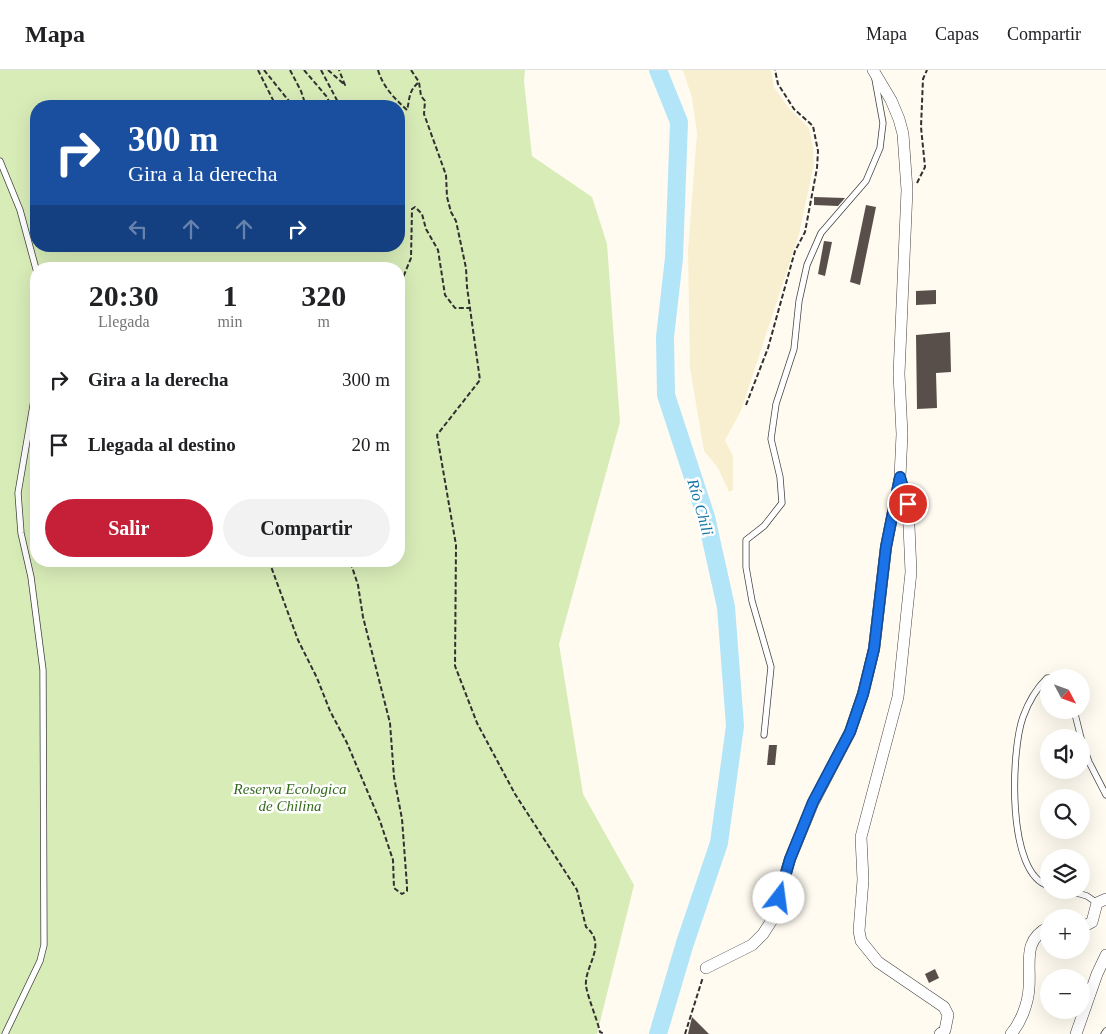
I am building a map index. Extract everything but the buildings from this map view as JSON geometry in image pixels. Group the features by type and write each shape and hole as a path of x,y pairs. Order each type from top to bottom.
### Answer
{"street":[{"path":"706,968 752,945 763,934 772,920 790,859 813,802 850,732 863,694 874,649 886,547 900,477 902,434 899,374 907,190 903,134 899,119 891,100 873,70"},
{"path":"900,477 908,504 911,572 898,697 861,837 862,880 859,932 861,941 878,962 944,1007 948,1015 945,1030 940,1034"},
{"path":"1090,923 1102,901"},
{"path":"1011,1034 1020,1022 1029,990 1028,956 1032,943 1040,931"},
{"path":"1076,1034 1091,998 1097,974 1106,956"}],"lane":[{"path":"764,735 770,693 771,667 752,601 746,567 746,540 764,526 782,503 780,477 770,439 776,404 794,349 807,265 821,233 866,181 880,148 883,123 873,70"},
{"path":"0,161 20,210 30,247"},
{"path":"4,1034 40,961 44,930 43,670 31,577 21,533 18,492 30,423"},
{"path":"1040,685 1023,717 1015,758 1014,786 1019,835 1030,869 1040,883"},
{"path":"1090,766 1106,795"},
{"path":"1090,897 1102,901"}],"path":[{"path":"258,70 273,100"},
{"path":"264,70 288,100"},
{"path":"290,70 304,100"},
{"path":"304,70 329,100"},
{"path":"321,70 337,100"},
{"path":"328,70 344,85 339,70"},
{"path":"378,70 382,83 396,100"},
{"path":"411,70 419,82 421,96 425,101 424,114 446,175 447,197 462,245 480,380 437,435 456,545 455,666 476,723 515,794 577,890 586,926 591,930 596,948 586,984 600,1032 605,1034"},
{"path":"746,405 768,348 795,252 805,232 817,168 818,151 813,126 794,109 778,84 775,70"},
{"path":"907,190 919,181 925,167 921,127 923,79 927,70"},
{"path":"405,108 407,110 407,100 412,88 419,82"},
{"path":"405,273 411,258 412,209 415,207 422,214 426,229 438,250 445,295 455,308 471,308"},
{"path":"271,567 303,652 347,743 380,821 393,860 394,888 402,894 407,891 407,886 402,819 394,777 390,723 363,617 358,585 352,567"},
{"path":"684,1034 706,968"}],"shaded area":[{"path":"683,70 771,70 774,87 788,107 809,128 813,148 814,164 799,234 741,411 725,440 733,456 733,490 729,492 718,468 704,451 690,368 688,251 697,133 692,98"}],"green space":[{"name":"Reserva Ecologica de Chilina","path":"0,70 525,70 524,81 532,156 592,197 607,244 620,422 559,644 583,794 634,885 597,1034 0,1034"}],"waterway":[{"name":"Río Chili","path":"658,70 679,122 674,258 665,337 666,395 706,517 726,607 735,726 719,843 685,943 658,1034"}],"route":[{"path":"779,898 790,859 813,802 850,732 863,694 874,649 886,547 900,477 908,504"}]}
